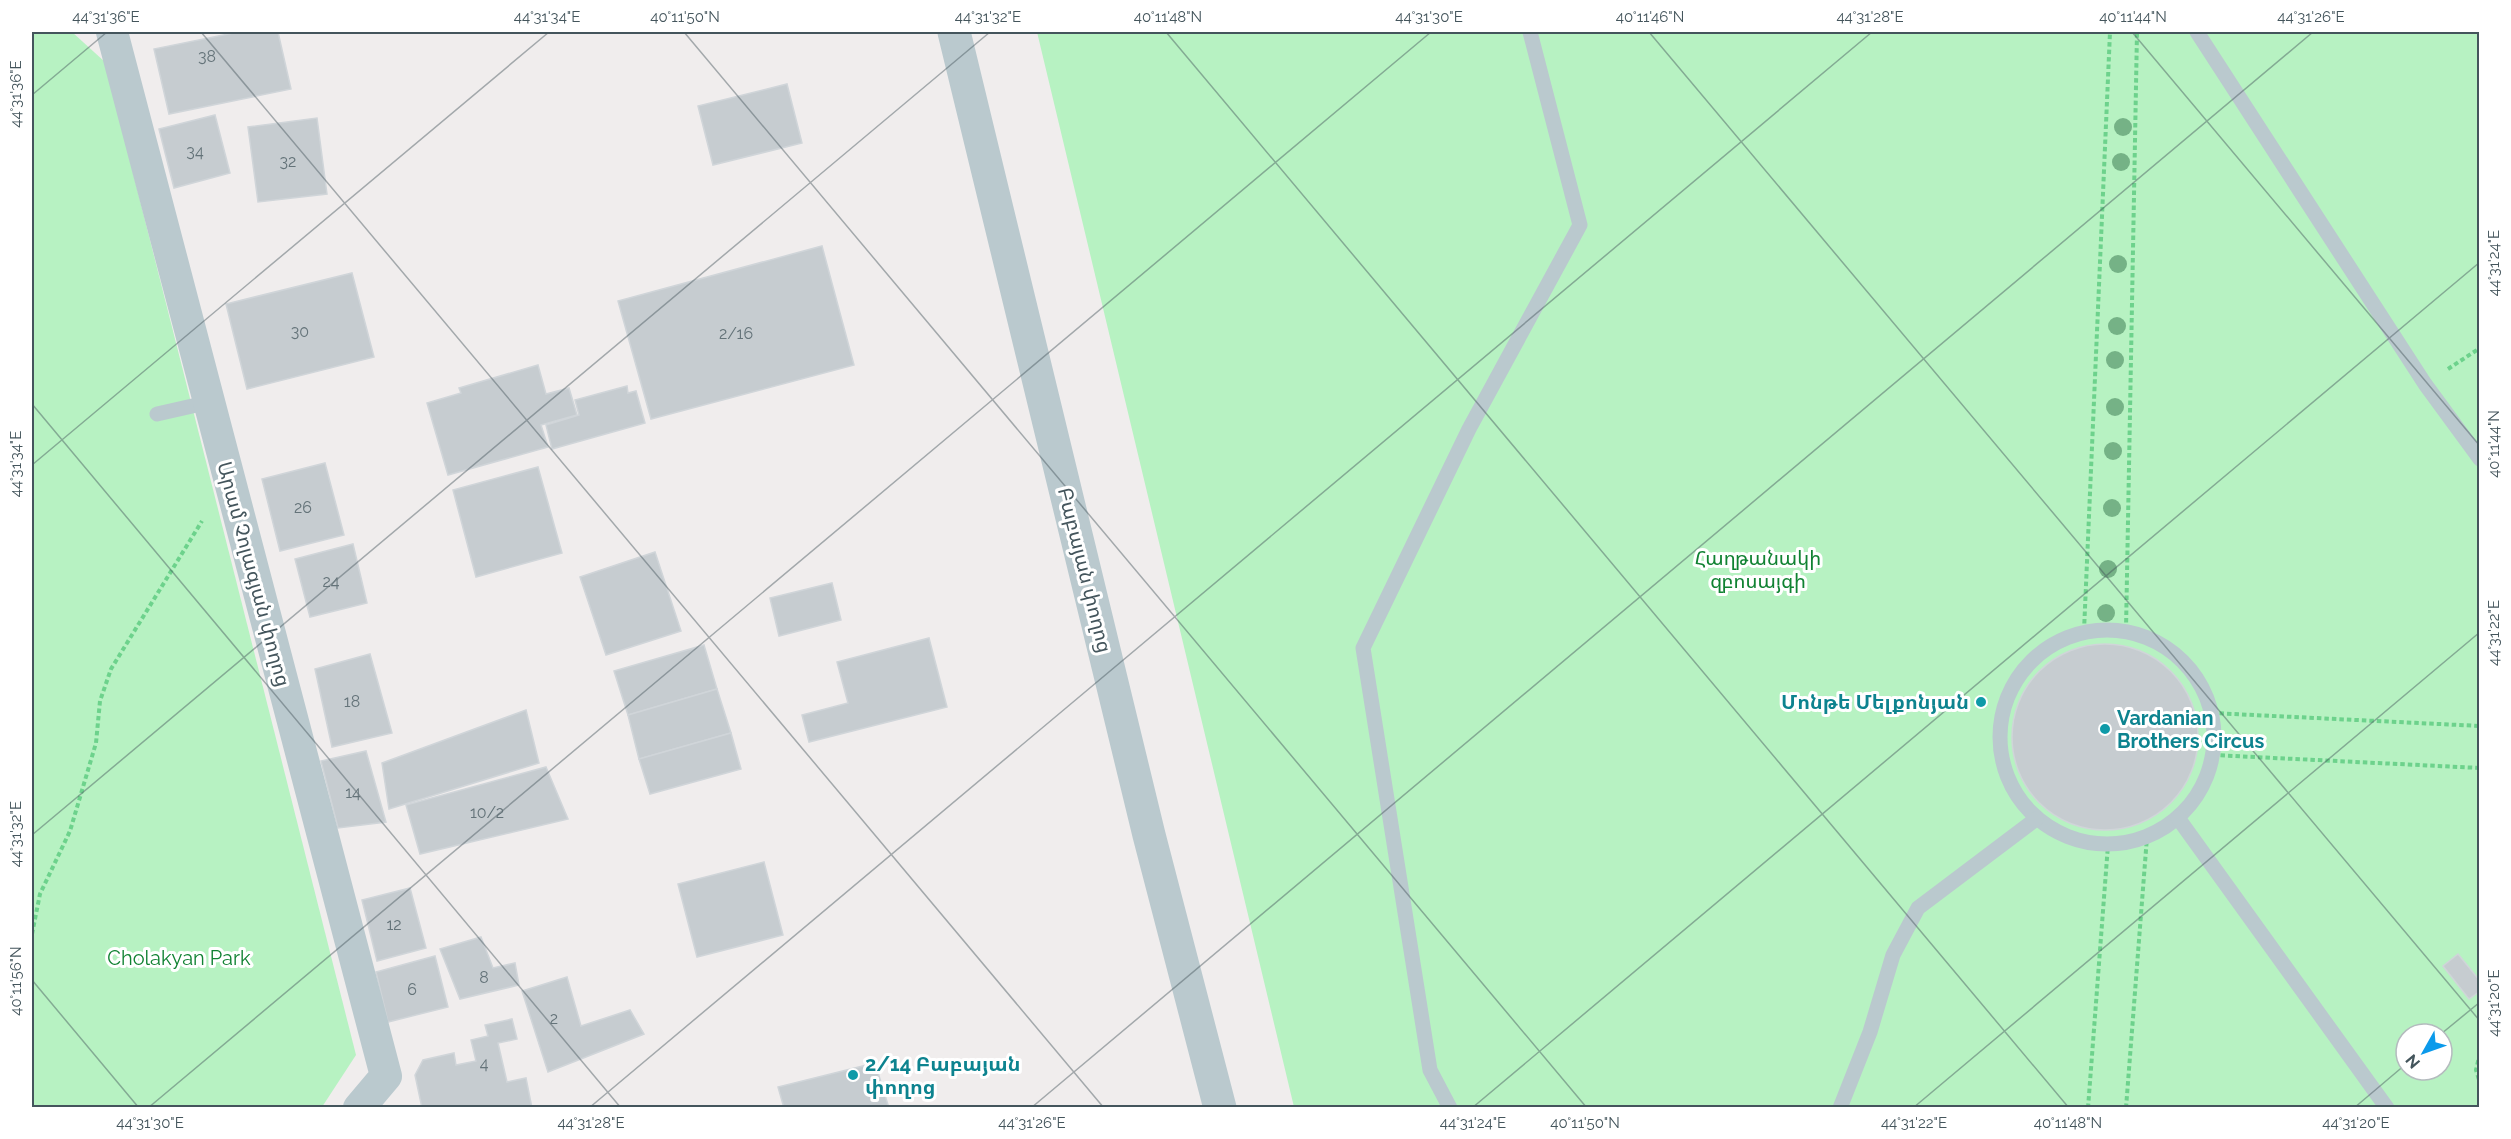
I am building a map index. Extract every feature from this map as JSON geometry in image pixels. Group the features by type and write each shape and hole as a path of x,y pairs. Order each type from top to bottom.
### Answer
{"street":[{"name":"Արամ Չոլագյան փողոց","path":"112,32 386,1076 359,1107"},
{"name":"Բաբայան փողոց","path":"954,32 1149,835 1220,1107"}],"lane":[{"path":"1450,1107 1430,1070 1363,648 1469,429 1580,225 1530,32"},
{"path":"2197,32 2425,384 2480,459"},
{"path":"157,414 210,402"},
{"path":"2105,628 2126,630 2156,640 2181,659 2201,684 2212,713 2213,755 2201,789 2178,818 2147,837 2108,845 2082,842 2057,833 2036,819 2014,792 2001,761 1999,727 2007,693 2025,665 2052,643 2084,631 2105,628"},
{"path":"2178,818 2387,1107"},
{"path":"1840,1107 1870,1032 1893,955 1918,908 2036,819"}],"path":[{"path":"2084,631 2109,32"},
{"path":"2126,630 2137,32"},
{"path":"2425,384 2480,348"},
{"path":"32,934 40,894 70,831 96,743 100,701 111,669 229,477"},
{"path":"2212,713 2480,726"},
{"path":"2213,755 2480,768"},
{"path":"2126,1107 2147,837"},
{"path":"2088,1107 2108,845"},
{"path":"2480,1053 2476,1070 2480,1083"}],"green space":[{"name":"Cholakyan Park","path":"32,32 72,32 105,62 356,1055 322,1107 32,1107"},
{"name":"Հաղթանակի զբոսայգի","path":"1037,32 2479,32 2479,1107 1294,1107"}],"building":[{"path":"238,32 278,32 291,89 169,114 154,49"},
{"path":"787,84 802,143 713,165 698,106"},
{"path":"215,115 230,173 174,188 159,129"},
{"path":"317,118 327,194 258,202 248,127"},
{"path":"822,246 854,365 651,419 618,301"},
{"path":"352,273 374,357 247,389 226,304"},
{"path":"538,365 546,394 569,388 577,415 541,425 548,447 448,475 427,403 461,393 459,388"},
{"path":"627,386 628,393 636,391 645,423 552,449 546,425 579,415 575,400"},
{"path":"325,463 344,535 280,551 262,479"},
{"path":"538,467 562,553 476,577 453,490"},
{"path":"353,544 367,603 310,617 295,559"},
{"path":"655,552 681,631 606,655 580,577"},
{"path":"832,583 841,620 779,636 770,598"},
{"path":"929,638 947,707 809,742 802,715 848,703 837,662"},
{"name":"Vardanian Brothers Circus","path":"2105,644 2141,651 2171,671 2191,701 2198,737 2191,773 2171,803 2141,823 2105,830 2069,823 2039,803 2019,773 2012,737 2019,701 2039,671 2069,651"},
{"path":"704,645 717,689 628,715 614,671"},
{"path":"370,654 392,733 332,747 315,669"},
{"path":"717,689 731,733 639,759 628,715"},
{"path":"526,710 539,763 389,809 382,763"},
{"path":"731,733 741,769 650,794 639,759"},
{"path":"366,751 386,822 338,828 321,761"},
{"path":"546,767 568,819 420,854 406,805"},
{"path":"764,862 783,935 697,957 678,884"},
{"path":"410,888 426,948 377,961 362,900"},
{"path":"481,937 493,968 515,963 519,985 460,999 440,949"},
{"path":"2458,954 2480,981 2480,991 2469,999 2443,966"},
{"path":"435,956 448,1007 388,1022 376,972"},
{"path":"567,977 581,1026 630,1010 644,1034 548,1072 522,991"},
{"path":"512,1019 517,1039 498,1043 507,1082 526,1078 532,1108 422,1108 415,1075 423,1060 454,1053 456,1065 476,1061 471,1040 488,1036 485,1025"},
{"name":"2/14 Բաբայան փողոց","path":"875,1063 889,1108 784,1108 778,1087"}],"place":[{"name":"Մոնթե Մելքոնյան","path":"1981,702"},
{"name":"Vardanian Brothers Circus","path":"2105,729"},
{"name":"2/14 Բաբայան փողոց","path":"853,1075"}]}
